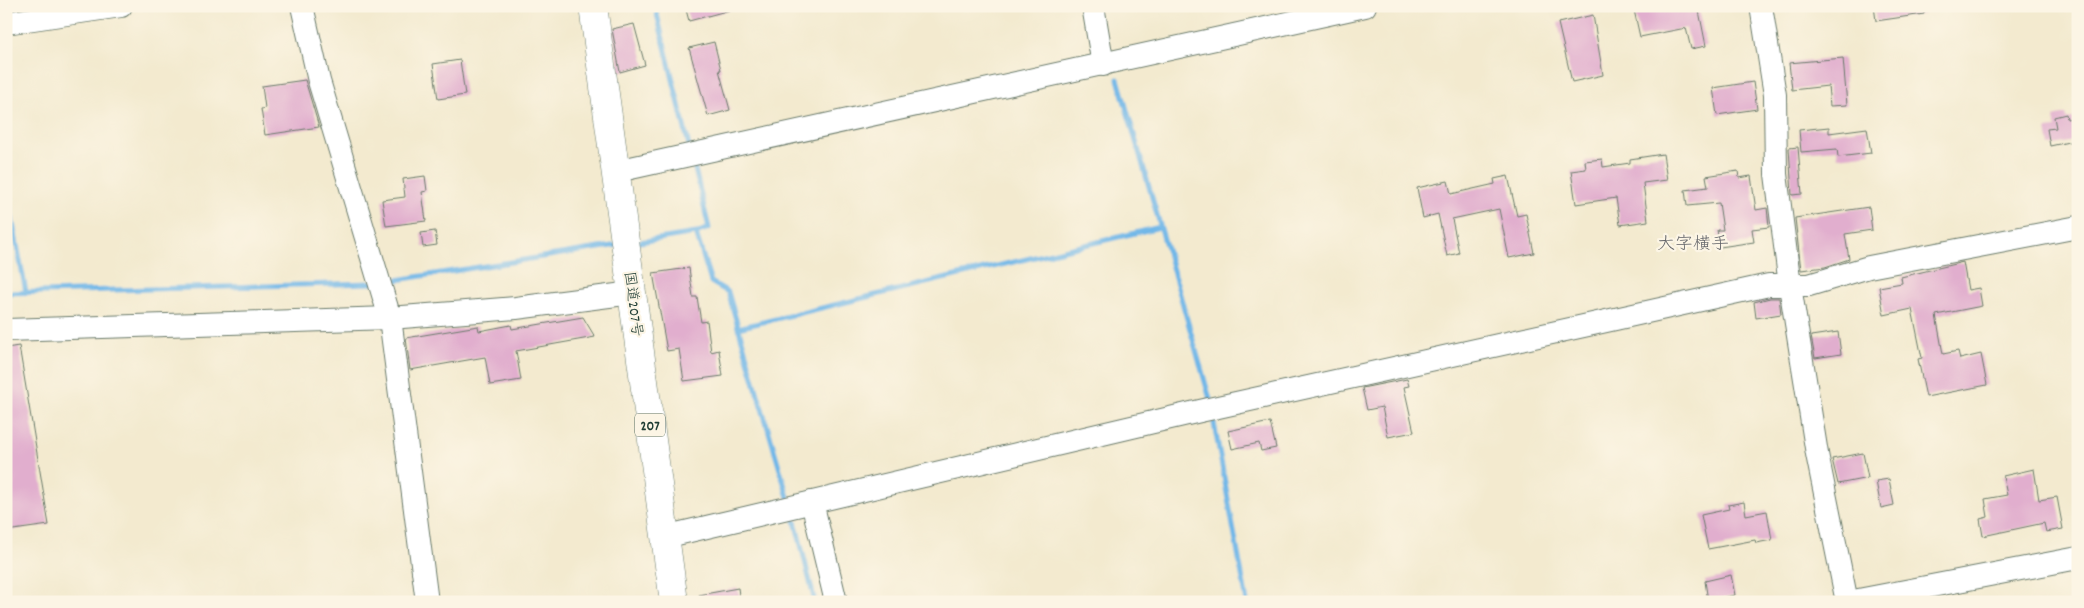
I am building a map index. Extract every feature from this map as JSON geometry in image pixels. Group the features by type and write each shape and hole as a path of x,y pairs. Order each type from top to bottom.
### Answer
{"highway":[{"name":"国道207号","path":"593,6 617,171 674,602"}],"street":[{"path":"6,23 121,6"},
{"path":"302,6 319,80 390,318 428,602"},
{"path":"1093,6 1103,65"},
{"path":"617,171 692,156 1365,6"},
{"path":"1761,6 1775,95 1776,174 1790,286 1817,454 1847,602 2078,558"},
{"path":"664,537 1200,411 1769,284 1790,286 1808,284 1869,267 2078,228"},
{"path":"6,330 390,318 516,308 632,293"},
{"path":"812,502 836,602"}],"building":[{"path":"685,6 729,6 730,10 689,21"},
{"path":"1652,6 1698,6 1706,46 1691,49 1686,28 1640,37 1634,10"},
{"path":"1874,6 1924,6 1924,14 1876,21"},
{"path":"1593,15 1603,75 1572,82 1558,23"},
{"path":"634,24 645,65 620,72 612,29"},
{"path":"714,42 721,70 719,70 730,110 708,116 689,48"},
{"path":"1843,58 1847,105 1830,106 1828,86 1792,90 1789,63"},
{"path":"460,60 465,95 438,99 433,64"},
{"path":"305,80 319,127 265,135 261,109 265,108 262,86"},
{"path":"1753,82 1757,109 1717,115 1713,88"},
{"path":"2066,114 2067,119 2078,117 2078,140 2050,146 2047,129 2056,128 2054,117"},
{"path":"1829,127 1829,133 1867,128 1871,153 1838,157 1837,149 1801,152 1799,130"},
{"path":"1798,147 1802,194 1792,195 1789,148"},
{"path":"1663,154 1667,180 1643,183 1648,221 1620,225 1616,198 1576,204 1571,171 1586,169 1585,161 1602,159 1603,167 1630,163 1630,159"},
{"path":"1738,171 1739,178 1751,176 1756,210 1767,208 1769,227 1752,229 1754,242 1720,247 1717,230 1723,230 1719,203 1687,206 1685,190 1708,187 1706,176"},
{"path":"425,176 427,191 422,192 426,221 386,226 382,200 405,197 403,179"},
{"path":"1508,176 1517,216 1526,214 1534,253 1509,258 1499,209 1452,219 1459,253 1447,256 1438,214 1423,218 1417,188 1448,181 1451,194 1495,184 1494,179"},
{"path":"1869,207 1872,230 1845,234 1849,259 1825,267 1801,270 1795,218"},
{"path":"435,231 437,245 423,247 421,233"},
{"path":"1963,262 1968,290 1979,288 1982,306 1936,315 1943,354 1958,351 1960,359 1981,354 1987,385 1926,397 1918,359 1922,358 1912,309 1884,315 1879,287 1902,283 1901,277"},
{"path":"689,268 693,297 697,297 701,322 707,321 711,352 719,350 723,376 684,381 679,349 667,351 653,273"},
{"path":"1779,298 1781,314 1756,318 1754,302"},
{"path":"583,317 595,337 516,351 521,380 490,385 485,357 410,370 406,338 478,326 479,331 511,325 512,329"},
{"path":"1838,332 1841,354 1815,358 1811,336"},
{"path":"19,346 49,525 6,531 6,348"},
{"path":"1407,379 1409,386 1404,387 1414,432 1388,437 1382,407 1367,410 1362,388"},
{"path":"1270,422 1276,448 1261,451 1259,443 1232,449 1228,431"},
{"path":"1863,453 1868,478 1838,484 1832,459"},
{"path":"2034,469 2039,500 2057,497 2063,529 2046,532 2044,523 1983,536 1980,519 1988,517 1985,499 2007,495 2003,476"},
{"path":"1889,479 1894,505 1881,508 1876,481"},
{"path":"1744,502 1746,515 1767,511 1772,540 1756,543 1755,540 1708,549 1701,515 1729,509 1728,505"},
{"path":"1731,575 1735,595 1708,601 1705,581"},
{"path":"738,588 740,602 699,602 699,595"}],"waterway":[{"path":"655,6 690,150"},
{"path":"1118,79 1210,399"},
{"path":"633,243 696,233 709,228 693,161"},
{"path":"6,187 26,292"},
{"path":"738,328 1160,227"},
{"path":"696,233 711,282 728,292 788,497"},
{"path":"384,282 618,245"},
{"path":"6,293 373,283"},
{"path":"1214,423 1247,602"},
{"path":"795,521 815,602"}],"district":[{"name":"大字横手","path":"1693,243"}]}
